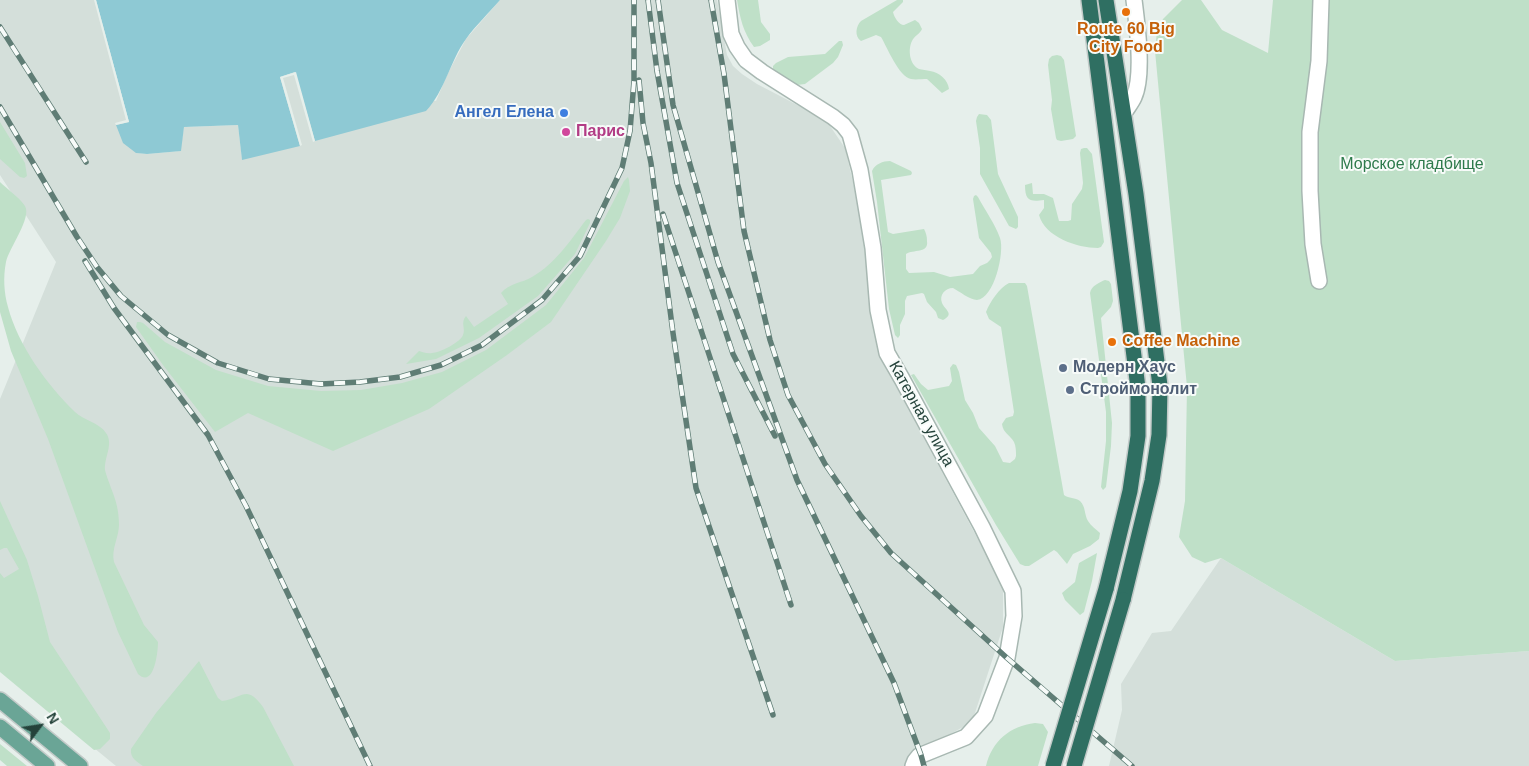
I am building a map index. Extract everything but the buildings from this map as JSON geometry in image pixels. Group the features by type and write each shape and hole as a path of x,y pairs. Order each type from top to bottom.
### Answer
{"highway":[{"path":"1053,766 1106,589 1130,490 1138,436 1138,388 1089,0"},
{"path":"1074,766 1123,600 1152,481 1159,435 1160,386 1136,194 1106,0"}],"main road":[{"path":"0,700 80,766"},
{"path":"0,727 47,766"}],"street":[{"name":"Катерная улица","path":"727,0 731,34 736,47 746,60 833,117 850,134 856,151 866,206 873,248 878,310 887,353 982,527 1013,591 1014,616 1007,658 985,716 966,737 919,756 914,761 914,766"},
{"path":"1124,113 1134,96 1138,70 1134,0"},
{"path":"1319,281 1313,244 1310,191 1310,132 1320,62 1321,0"}],"shaded area":[{"path":"0,0 96,0 137,153 180,151 184,127 238,125 242,159 280,77 296,72 436,101 466,39 500,0 717,0 727,55 733,66 757,84 826,120 845,148 870,254 878,348 899,392 1003,586 1003,627 972,722 945,737 914,748 917,766 116,766 0,671 0,399 56,262 0,175"},
{"path":"1221,558 1395,661 1529,651 1529,766 1109,766 1122,710 1121,684 1152,633 1171,631"}],"green space":[{"path":"737,0 758,0 761,22 770,34 770,40 754,47 742,25"},
{"path":"897,0 903,0 893,12 900,24 904,25 915,20 922,29 911,44 911,60 919,69 937,73 942,77 949,89 942,93 927,79 911,79 902,73 881,37 876,35 861,41 857,36 857,28 861,21"},
{"name":"Морское кладбище","path":"1182,0 1201,0 1222,30 1268,53 1273,0 1529,0 1529,651 1395,661 1221,558 1205,563 1192,557 1179,537 1185,501 1187,387 1155,51 1157,31 1163,19"},
{"path":"839,41 842,41 843,45 838,57 805,84 797,85 773,70 773,66 776,63 788,57 825,54"},
{"path":"1057,55 1061,56 1064,60 1076,136 1073,139 1061,141 1056,138 1051,109 1052,100 1048,65 1049,59"},
{"path":"979,114 987,115 991,120 998,174 1018,217 1018,227 1016,229 1009,226 980,174 980,148 976,121"},
{"path":"0,122 25,163 27,176 24,178 20,177 0,159"},
{"path":"1087,148 1092,154 1104,242 1098,248 1081,246 1055,235 1042,223 1039,215 1044,208 1044,200 1035,201 1029,199 1025,190 1025,185 1032,183 1033,194 1044,194 1053,198 1059,221 1071,220 1072,204 1082,189 1080,153 1081,149"},
{"path":"890,161 912,173 911,175 881,180 888,232 893,234 924,229 927,236 926,248 906,254 906,269 909,273 934,272 950,277 973,274 980,266 990,260 992,257 991,253 979,238 973,199 976,195 1000,238 1001,245 997,274 993,284 983,298 974,300 953,288 947,289 941,297 942,303 949,314 943,320 938,318 924,294 907,296 905,314 900,325 900,335 898,338 895,335 889,309 872,171 879,163"},
{"path":"628,177 630,191 620,218 551,322 429,409 333,451 248,413 215,432 136,327 137,322 143,323 165,342 216,370 268,386 321,391 361,390 402,383 442,372 486,350 546,305 584,258 624,181"},
{"path":"0,182 23,203 26,211 23,225 6,262 4,279 8,307 19,336 35,364 54,390 75,412 100,427 108,437 109,446 105,470 116,501 119,520 119,530 113,557 114,562 144,625 158,642 154,667 148,677 138,674 118,632 48,439 11,351 0,312"},
{"path":"588,219 590,223 575,254 538,296 479,338 436,359 406,364 419,351 435,353 458,341 463,335 463,321 466,316 474,327 508,304 501,293 512,285 528,279 541,271 562,252"},
{"path":"1105,280 1111,284 1113,301 1111,307 1101,318 1112,423 1106,487 1103,490 1101,487 1106,441 1106,412 1090,293 1094,286"},
{"path":"1009,283 1025,283 1027,286 1064,495 1080,501 1088,521 1100,533 1099,539 1090,546 1073,554 1067,564 1054,550 1029,566 1020,564 911,375 914,374 928,390 949,386 952,381 950,368 953,364 956,365 965,400 979,428 995,446 1003,462 1010,463 1015,459 1015,444 1004,430 1002,424 1006,418 1013,416 1014,412 1001,327 989,319 986,312 995,296"},
{"path":"0,501 27,560 50,642 110,733 110,739 100,749 94,750 0,672 0,573 4,578 19,569 7,548 0,550"},
{"path":"1097,553 1084,612 1080,615 1065,600 1062,593 1075,582 1079,563"},
{"path":"199,661 218,698 222,701 244,694 253,696 257,700 263,707 294,766 143,766 134,759 131,755 131,749 156,713"},
{"path":"1035,723 1043,724 1048,732 1038,766 986,766 993,749 1003,736 1018,727"},
{"path":"0,744 27,766 7,766 0,760"}],"water":[{"path":"96,0 500,0 460,48 443,85 426,111 315,141 295,72 280,77 300,146 242,160 238,125 184,127 181,151 136,153 123,143 116,125 129,122"}],"pier":[{"path":"94,0 96,0 129,122 116,125 115,123 126,120"},
{"path":"296,72 315,141 313,142 294,75 283,78 302,145 300,146 280,77"}],"railway":[{"path":"0,107 77,237 97,267 121,296 168,335 218,363 269,379 321,384 400,377 441,365 482,345 542,300 580,256 622,168 630,131 634,81 634,0"},
{"path":"648,0 657,71 677,183 733,354 775,436"},
{"path":"658,0 673,105 718,262 797,480 894,683 924,766"},
{"path":"711,0 724,74 744,231 770,340 788,395 825,464 861,516 891,553 1007,658 1132,766"},
{"path":"0,27 86,162"},
{"path":"639,80 643,123 651,163 673,333 696,488 773,715"},
{"path":"663,214 791,605"},
{"path":"85,261 114,308 208,435 246,506 370,766"}],"place":[{"name":"Route 60 Big City Food","path":"1126,12"},
{"name":"Ангел Елена","path":"564,113"},
{"name":"Парис","path":"566,132"},
{"name":"Coffee Machine","path":"1112,342"},
{"name":"Модерн Хаус","path":"1063,368"},
{"name":"Строймонолит","path":"1070,390"}]}
